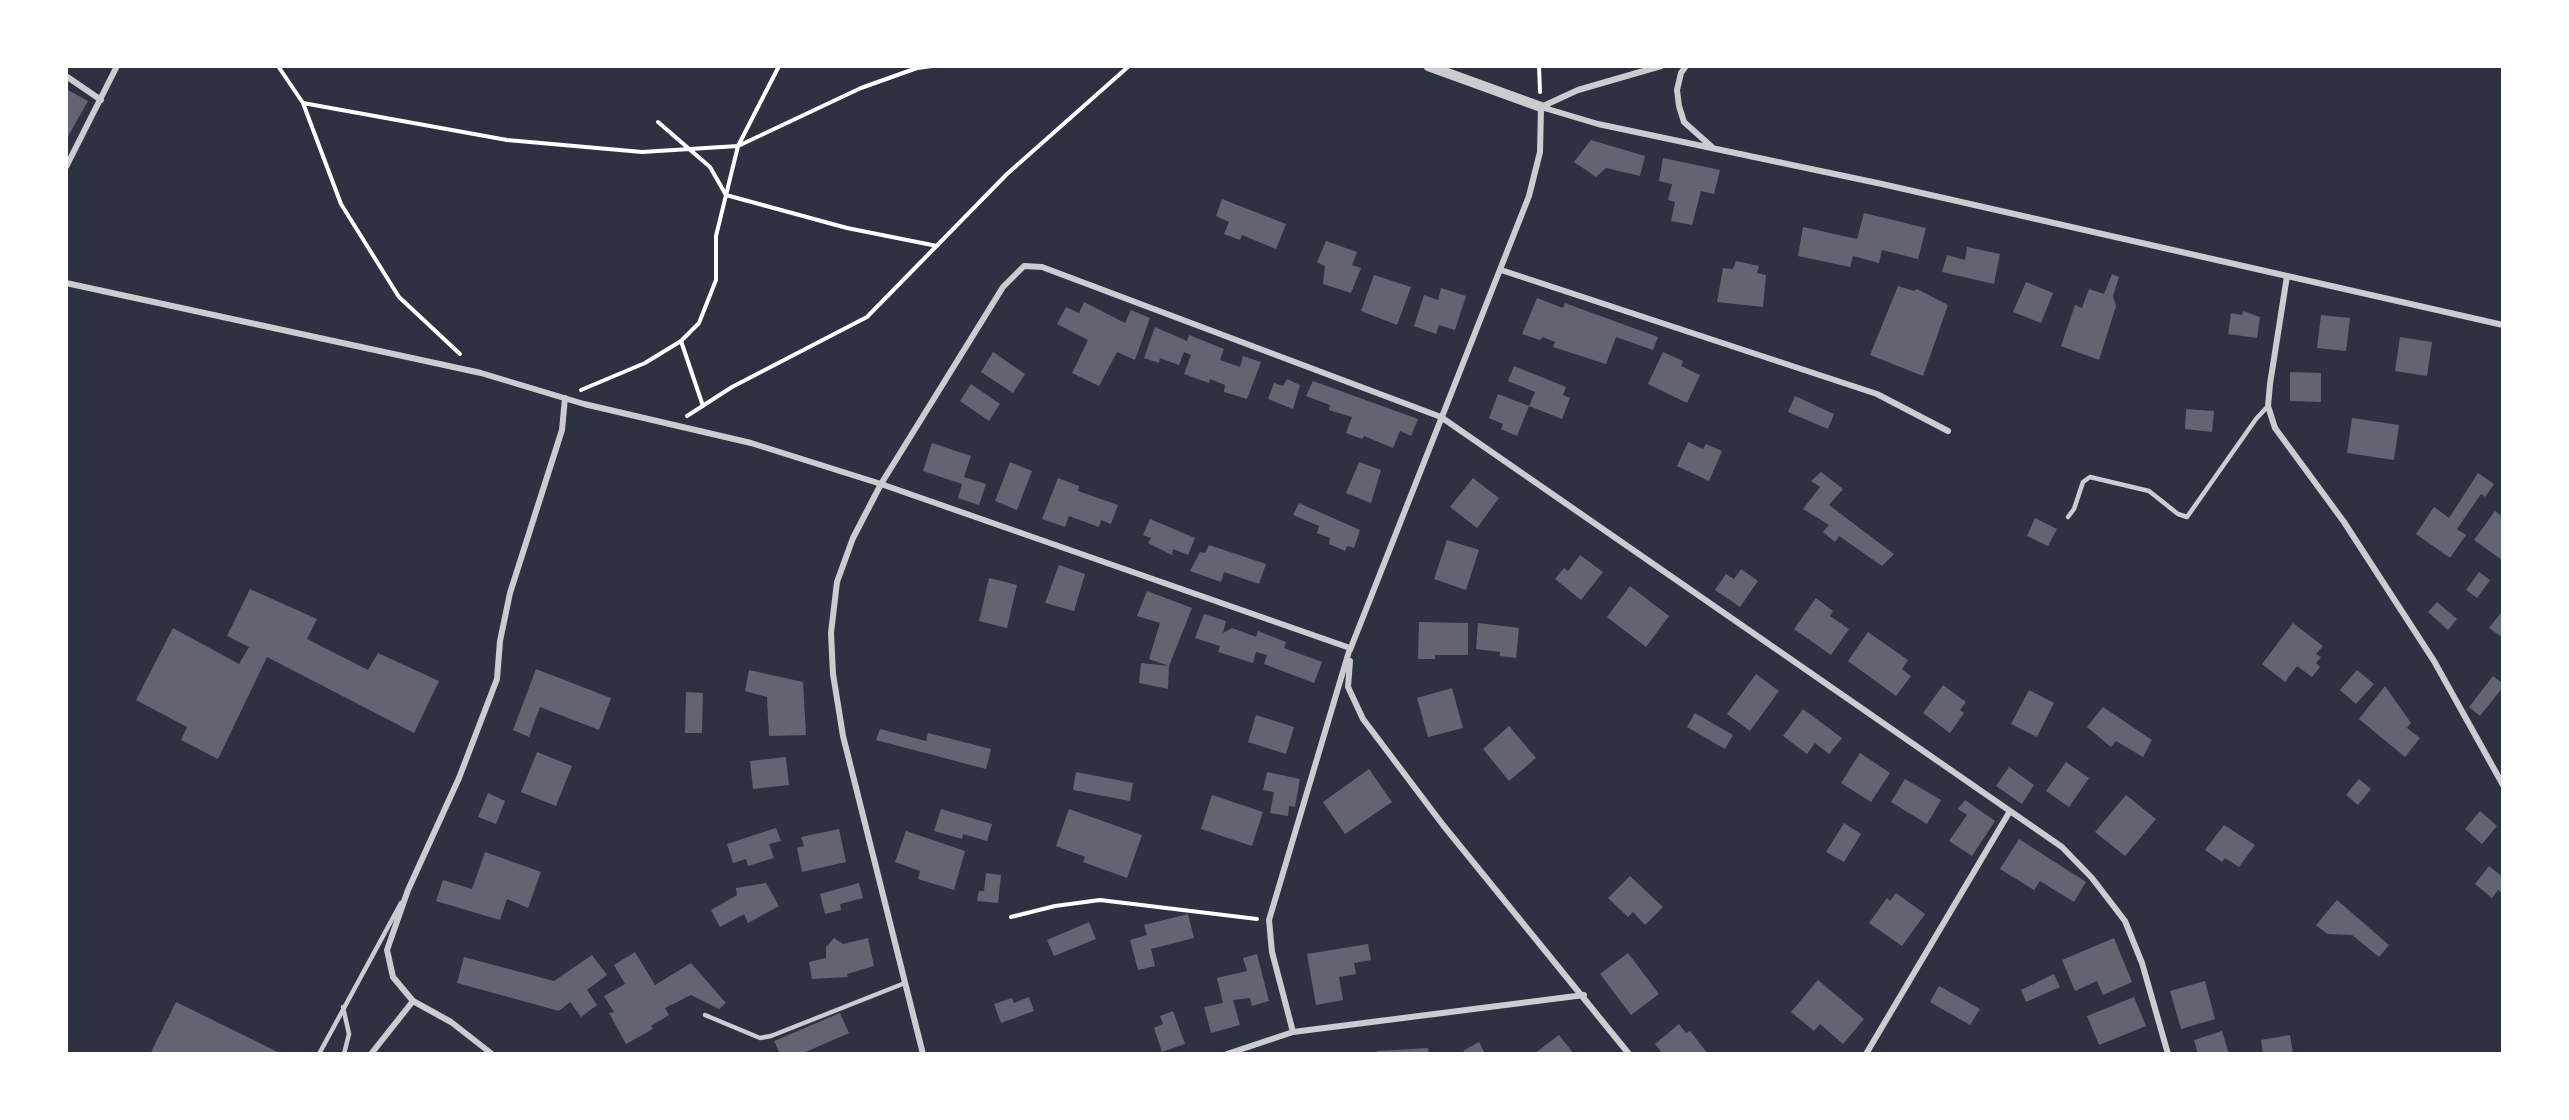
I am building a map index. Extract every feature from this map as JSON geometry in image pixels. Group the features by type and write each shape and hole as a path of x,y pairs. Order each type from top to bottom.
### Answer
{"street":[{"path":"66,167 117,66"},
{"path":"1428,66 1541,107 1598,124 1881,184 2503,325"},
{"path":"1541,107 1578,90 1661,66"},
{"path":"1686,66 1681,73 1677,90 1682,114 1695,135 1715,150"},
{"path":"66,76 101,100"},
{"path":"1293,1032 1272,952 1269,920 1350,648 1529,196 1539,152 1541,107"},
{"path":"923,1054 843,736 833,674 831,633 837,582 853,538 881,484 1003,287 1024,266 1053,271 1441,417 2062,847 2092,878 2125,921 2142,963 2168,1054"},
{"path":"1501,270 1877,394 1948,431"},
{"path":"2287,276 2268,406 2275,428 2290,445 2344,522 2434,661 2503,785"},
{"path":"66,283 481,373 565,398 751,443 881,484 1350,648"},
{"path":"492,1054 451,1022 413,1001 393,977 387,950 408,891 459,778 497,679 500,641 510,593 562,430 565,398"},
{"path":"1350,648 1348,687 1363,719 1443,825 1584,995 1629,1054"},
{"path":"1866,1054 2010,811"},
{"path":"1227,1054 1293,1032 1584,995"},
{"path":"371,1054 413,1001"}],"lane":[{"path":"2068,517 2074,509 2083,482 2090,477 2149,491 2178,514 2187,517 2256,419 2268,406"},
{"path":"319,1054 408,891"},
{"path":"705,1015 760,1038 771,1036 905,983"},
{"path":"343,1007 349,1034 344,1054"}],"path":[{"path":"278,66 303,103 341,204 399,297 481,373"},
{"path":"565,398 606,377 645,363 681,341 699,323 716,280 716,236 738,146 778,66"},
{"path":"303,103 507,140 642,152 738,146 861,88 917,68 932,66"},
{"path":"674,424 732,387 867,317 1007,174 1129,66"},
{"path":"1539,66 1541,107"},
{"path":"658,122 710,167 726,195 848,228 937,246"},
{"path":"681,341 697,383 702,406"},
{"path":"1011,917 1055,906 1100,900 1269,920"}],"building":[{"path":"66,89 88,101 66,140"},
{"path":"1591,140 1645,156 1640,176 1606,168 1596,177 1574,162"},
{"path":"1663,158 1720,170 1714,194 1701,191 1692,225 1671,221 1675,202 1668,200 1672,184 1659,181"},
{"path":"1222,199 1286,224 1276,249 1242,235 1240,240 1224,234 1229,222 1216,216"},
{"path":"1864,213 1926,228 1918,259 1882,250 1879,263 1853,256 1850,267 1798,256 1803,227 1857,239"},
{"path":"1326,241 1357,252 1352,265 1361,268 1351,293 1323,284 1325,266 1317,262"},
{"path":"1967,247 2000,254 1994,284 1942,272 1947,255 1965,260"},
{"path":"1736,261 1759,266 1757,273 1766,275 1763,307 1717,302 1723,268 1733,269"},
{"path":"2112,274 2119,277 2113,296 2116,306 2099,360 2061,346 2075,305 2082,308 2089,289 2104,294"},
{"path":"1374,275 1411,287 1397,325 1361,311"},
{"path":"2026,282 2053,293 2041,323 2013,312"},
{"path":"1898,286 1914,291 1917,289 1948,305 1923,376 1870,355"},
{"path":"1441,288 1466,296 1455,330 1439,325 1436,334 1414,326 1424,295 1438,300"},
{"path":"1537,298 1563,308 1565,303 1658,337 1653,350 1616,337 1606,364 1553,347 1555,342 1543,337 1540,340 1522,334"},
{"path":"1084,302 1125,323 1131,310 1150,318 1135,360 1117,352 1099,386 1072,373 1088,340 1057,324 1066,307 1079,313"},
{"path":"2243,311 2260,317 2257,338 2228,334 2231,313 2242,315"},
{"path":"2321,315 2350,318 2346,351 2317,348"},
{"path":"1155,327 1187,341 1189,335 1224,349 1220,360 1240,367 1243,356 1261,362 1247,399 1224,392 1225,385 1210,379 1209,383 1184,374 1191,355 1184,352 1179,365 1160,358 1159,363 1144,358"},
{"path":"2400,337 2432,342 2427,376 2395,371"},
{"path":"993,352 1025,374 1013,393 981,372"},
{"path":"1663,352 1683,361 1681,366 1700,375 1687,403 1648,384"},
{"path":"1514,366 1566,387 1563,395 1570,398 1562,419 1529,406 1535,392 1508,381"},
{"path":"2290,372 2321,373 2321,402 2290,401"},
{"path":"1287,379 1300,385 1293,409 1268,399 1274,383 1283,386"},
{"path":"1313,381 1418,419 1411,436 1400,431 1393,448 1364,436 1362,439 1346,433 1352,417 1329,410 1330,405 1306,396"},
{"path":"971,384 1000,404 989,421 960,401"},
{"path":"1498,394 1529,406 1517,436 1501,429 1503,424 1489,418"},
{"path":"1795,396 1834,414 1828,429 1788,412"},
{"path":"2186,409 2214,411 2212,432 2185,429"},
{"path":"2352,418 2399,425 2394,460 2347,453"},
{"path":"1688,442 1703,449 1706,444 1722,451 1709,481 1677,466"},
{"path":"932,443 971,456 964,477 986,484 979,505 958,498 962,484 923,471"},
{"path":"1010,462 1032,471 1017,510 995,501"},
{"path":"1359,462 1381,470 1371,503 1346,493"},
{"path":"1821,472 1843,489 1829,505 1894,554 1882,566 1839,536 1835,542 1823,532 1829,525 1803,509 1820,487 1811,481"},
{"path":"2478,473 2494,484 2485,497 2481,494 2457,529 2466,535 2450,558 2416,534 2434,507 2449,518"},
{"path":"1058,478 1079,486 1078,491 1118,505 1111,524 1101,520 1099,527 1069,516 1065,527 1042,519"},
{"path":"1473,478 1499,498 1477,528 1450,507"},
{"path":"1299,503 1360,530 1354,548 1347,546 1345,551 1329,544 1330,538 1317,533 1319,526 1293,515"},
{"path":"2495,511 2503,517 2502,560 2474,540"},
{"path":"2035,518 2057,529 2048,546 2027,536"},
{"path":"1150,519 1195,538 1188,555 1173,549 1172,555 1148,543 1151,538 1143,535"},
{"path":"1447,540 1479,550 1466,590 1434,579"},
{"path":"1209,545 1266,564 1259,584 1224,572 1221,582 1190,571 1200,552 1205,553"},
{"path":"1580,555 1603,572 1581,600 1555,579 1564,568 1568,571"},
{"path":"1059,565 1085,574 1074,611 1045,603"},
{"path":"1741,569 1758,581 1740,607 1715,590 1726,574 1734,579"},
{"path":"2479,572 2490,580 2477,598 2466,590"},
{"path":"989,578 1017,585 1007,628 979,621"},
{"path":"1630,586 1669,616 1646,647 1607,617"},
{"path":"250,589 317,619 307,639 368,670 378,653 439,681 414,733 267,657 218,759 181,740 187,727 136,700 173,628 239,664 249,647 227,636"},
{"path":"1147,591 1192,608 1169,666 1149,659 1160,623 1137,616"},
{"path":"1816,598 1833,611 1830,616 1849,629 1831,655 1794,629"},
{"path":"2437,602 2457,619 2448,630 2428,612"},
{"path":"2503,610 2503,638 2489,628"},
{"path":"1204,614 1226,621 1223,633 1232,628 1256,637 1258,631 1286,642 1284,648 1322,662 1314,683 1264,664 1267,655 1256,652 1253,663 1218,652 1220,646 1195,638"},
{"path":"1419,622 1468,623 1468,655 1435,655 1435,659 1418,659"},
{"path":"1478,623 1519,628 1516,658 1500,656 1500,652 1476,649"},
{"path":"2293,623 2323,646 2316,654 2321,657 2316,663 2320,667 2312,677 2297,666 2285,682 2262,664"},
{"path":"1868,632 1908,660 1902,669 1911,676 1896,696 1848,661"},
{"path":"1141,663 1169,666 1168,689 1139,683"},
{"path":"536,669 611,698 599,730 540,707 529,737 513,730"},
{"path":"749,670 803,682 806,735 769,736 767,697 745,691"},
{"path":"2357,670 2374,684 2356,704 2340,690"},
{"path":"1756,674 1779,691 1750,731 1727,714"},
{"path":"2493,676 2503,684 2503,687 2480,716 2469,707"},
{"path":"1943,685 1966,702 1960,710 1964,713 1950,733 1923,713"},
{"path":"2385,686 2411,723 2407,728 2420,738 2405,757 2359,719"},
{"path":"1452,688 1463,728 1428,737 1417,698"},
{"path":"2029,690 2054,703 2037,737 2011,724"},
{"path":"686,692 703,693 702,733 685,733"},
{"path":"2103,707 2152,740 2143,757 2116,741 2111,747 2087,727"},
{"path":"1803,709 1842,738 1829,754 1815,743 1807,754 1783,736"},
{"path":"1695,713 1733,735 1725,749 1687,727"},
{"path":"1256,715 1294,727 1286,754 1248,742"},
{"path":"1509,726 1536,758 1509,781 1483,749"},
{"path":"880,729 926,741 928,733 991,749 986,769 876,740"},
{"path":"537,752 572,766 556,806 521,792"},
{"path":"1860,753 1890,773 1871,802 1841,783"},
{"path":"786,757 789,785 753,789 750,761"},
{"path":"2066,762 2089,778 2069,807 2046,791"},
{"path":"2009,767 2034,785 2022,804 1996,786"},
{"path":"1369,769 1392,802 1345,834 1323,802"},
{"path":"1076,772 1133,783 1130,801 1073,790"},
{"path":"1267,772 1300,779 1295,807 1289,806 1288,816 1270,813 1274,792 1263,790"},
{"path":"1905,779 1941,800 1927,824 1891,802"},
{"path":"2359,779 2371,789 2358,805 2346,795"},
{"path":"488,793 505,801 496,824 478,817"},
{"path":"1212,795 1263,812 1252,846 1201,829"},
{"path":"2126,795 2156,819 2125,856 2095,832"},
{"path":"1965,800 1995,821 1972,856 1949,841 1967,815 1958,809"},
{"path":"941,809 992,824 987,841 963,834 962,839 934,831"},
{"path":"1069,809 1142,835 1127,878 1083,862 1085,857 1056,846"},
{"path":"2480,811 2497,826 2482,844 2465,829"},
{"path":"1844,823 1861,834 1844,862 1826,852"},
{"path":"2224,825 2255,845 2239,867 2225,858 2222,862 2205,850"},
{"path":"776,828 781,841 769,844 774,858 748,866 746,859 733,863 727,844"},
{"path":"839,829 846,862 802,872 797,848 804,846 801,837"},
{"path":"906,831 965,851 954,890 918,879 920,871 895,862"},
{"path":"2019,839 2086,882 2074,902 2040,881 2034,890 2000,869"},
{"path":"485,852 541,872 528,908 507,899 500,920 436,901 443,880 472,889"},
{"path":"2489,866 2503,877 2503,894 2498,890 2492,898 2475,884"},
{"path":"986,873 1001,875 998,903 977,901 979,891 984,891"},
{"path":"1630,876 1663,907 1645,925 1633,912 1628,917 1608,898"},
{"path":"766,883 779,906 748,923 744,914 720,927 711,910 737,895 736,888"},
{"path":"859,883 863,898 840,904 841,910 825,914 820,894"},
{"path":"1896,893 1925,914 1902,946 1869,923 1887,898 1890,901"},
{"path":"2337,900 2389,945 2379,957 2352,935 2327,934 2316,925"},
{"path":"1188,914 1194,938 1151,949 1155,966 1138,970 1130,940 1147,935 1144,925"},
{"path":"1089,922 1096,939 1054,956 1047,940"},
{"path":"834,938 843,944 868,938 874,966 847,974 848,977 812,979 809,962 826,958 826,947"},
{"path":"2114,938 2132,982 2103,995 2097,981 2075,991 2062,960"},
{"path":"1368,944 1371,960 1354,963 1356,974 1339,977 1343,1000 1316,1005 1307,954"},
{"path":"635,952 655,985 691,963 726,1003 719,1009 691,995 665,1008 669,1015 651,1026 653,1029 626,1044 609,1013 614,1012 604,996 625,984 614,965"},
{"path":"1628,953 1659,994 1631,1015 1600,974"},
{"path":"1257,954 1269,1001 1252,1006 1250,998 1233,1000 1240,1025 1211,1033 1204,1007 1223,1003 1217,978 1247,971 1243,958"},
{"path":"592,955 607,975 587,990 597,1005 581,1017 570,1002 559,1011 457,983 464,957 554,981"},
{"path":"2054,974 2060,987 2026,1002 2021,990"},
{"path":"1818,980 1864,1019 1843,1044 1820,1024 1814,1031 1791,1012"},
{"path":"2205,981 2215,1019 2181,1029 2170,991"},
{"path":"1939,986 1980,1009 1970,1025 1930,1002"},
{"path":"1029,997 1034,1011 1001,1023 994,1004 1012,998 1014,1003"},
{"path":"2134,997 2146,1026 2099,1045 2087,1016"},
{"path":"176,1002 282,1054 150,1054"},
{"path":"1173,1011 1185,1044 1162,1052 1154,1028 1163,1024 1160,1016"},
{"path":"840,1013 849,1033 801,1054 780,1054 774,1041"},
{"path":"1679,1024 1686,1033 1690,1031 1708,1054 1663,1054 1655,1044"},
{"path":"2222,1031 2229,1054 2198,1054 2194,1040"},
{"path":"1559,1035 1574,1054 1534,1054"},
{"path":"2290,1035 2293,1054 2263,1054 2261,1040"},
{"path":"1479,1042 1485,1054 1465,1054 1463,1051"},
{"path":"1428,1048 1429,1054 1377,1054 1377,1051"}]}
